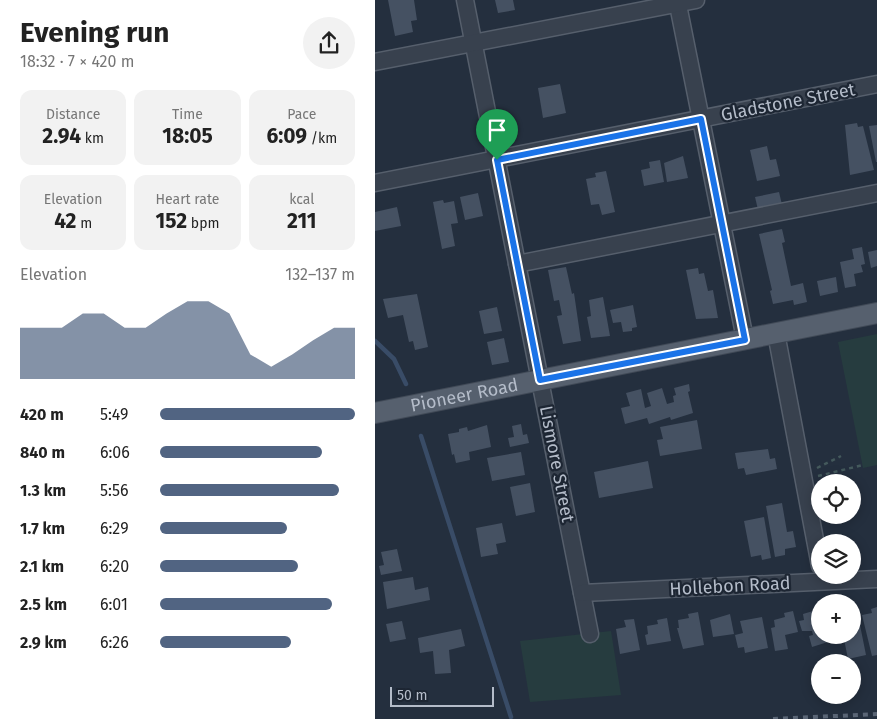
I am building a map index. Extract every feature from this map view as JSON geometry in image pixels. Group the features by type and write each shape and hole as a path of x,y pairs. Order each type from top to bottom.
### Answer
{"main road":[{"name":"Pioneer Road","path":"375,413 877,313"}],"street":[{"name":"Lismore Street","path":"465,0 590,634"},
{"path":"375,62 696,0"},
{"path":"678,2 745,340"},
{"name":"Gladstone Street","path":"375,183 877,84"},
{"path":"517,264 877,193"},
{"path":"776,333 814,534"},
{"name":"Hollebon Road","path":"582,593 811,575"},
{"name":"Hollebon Road","path":"861,578 877,579"}],"path":[{"path":"815,469 841,456"},
{"path":"826,474 863,466"}],"green space":[{"path":"877,334 877,465 863,468 838,342"},
{"path":"611,631 621,695 530,702 520,641"}],"building":[{"path":"388,0 414,0 417,20 411,21 413,32 395,36"},
{"path":"495,0 513,0 515,10 498,13"},
{"path":"560,84 566,113 543,118 538,88"},
{"path":"857,123 858,127 863,126 874,170 850,175 845,125"},
{"path":"877,125 877,162 876,162 869,126"},
{"path":"767,146 770,160 776,159 780,176 757,181 750,150"},
{"path":"683,156 688,178 667,182 664,163"},
{"path":"660,160 664,182 644,186 641,170 650,168 649,162"},
{"path":"606,171 615,212 602,215 599,204 591,205 586,179 596,177 595,173"},
{"path":"779,192 783,209 759,214 755,197"},
{"path":"478,193 483,216 465,220 460,197"},
{"path":"443,200 444,203 454,201 458,223 451,224 455,246 442,249 433,202"},
{"path":"397,207 401,226 375,231 375,212"},
{"path":"782,229 785,242 782,243 791,286 803,283 807,302 794,305 793,300 773,304 770,291 772,290 759,234"},
{"path":"862,247 865,264 861,265 863,272 854,274 856,286 845,288 840,262 854,259 852,249"},
{"path":"877,250 877,266 871,268 868,252"},
{"path":"566,267 572,294 574,293 581,341 563,344 557,316 562,315 559,300 554,301 548,270"},
{"path":"698,268 699,274 704,273 708,291 713,290 718,318 696,319 686,270"},
{"path":"836,277 838,292 820,296 817,281"},
{"path":"417,294 428,347 415,350 413,341 409,342 403,315 388,318 383,299"},
{"path":"603,297 610,336 591,338 587,317 591,316 589,300"},
{"path":"633,305 637,327 632,328 632,331 623,332 621,322 613,323 610,310"},
{"path":"497,307 502,331 484,334 479,311"},
{"path":"504,338 509,362 492,365 487,342"},
{"path":"689,384 690,391 688,392 693,413 671,420 670,417 649,424 647,418 625,424 621,408 630,406 626,393 641,389 645,408 651,406 647,393 662,388 667,404 674,402 673,396 676,395 674,388"},
{"path":"697,420 702,449 660,456 657,440 663,439 660,427"},
{"path":"521,424 523,435 527,434 529,443 510,447 508,438 514,437 512,426"},
{"path":"487,425 491,447 469,452 470,460 456,463 454,454 452,455 448,434 459,432 459,429 467,427 468,431"},
{"path":"768,449 770,459 775,458 777,469 746,475 744,468 738,469 735,453"},
{"path":"521,452 525,475 492,481 487,458"},
{"path":"648,461 653,488 599,498 594,472"},
{"path":"530,483 535,512 516,516 510,487"},
{"path":"782,503 787,532 793,531 796,547 785,549 785,555 775,557 766,506"},
{"path":"764,517 771,558 762,560 761,555 751,557 744,521"},
{"path":"502,523 506,542 496,544 498,554 481,557 476,528"},
{"path":"397,549 402,571 381,575 379,566 384,565 381,552"},
{"path":"413,577 415,590 428,587 430,600 387,609 383,582"},
{"path":"877,607 877,655 872,656 862,615 872,613 871,609"},
{"path":"793,611 798,632 785,635 788,649 775,651 771,628 775,627 774,620 785,617 784,613"},
{"path":"698,612 704,645 683,649 677,628 679,628 678,620 689,618 688,614"},
{"path":"811,612 811,631 802,631 799,621 804,620 803,614"},
{"path":"730,614 734,634 713,637 710,620"},
{"path":"762,617 768,648 745,653 744,647 738,648 735,635 743,633 740,621"},
{"path":"667,618 671,641 647,645 645,635 648,634 647,626 658,624 657,620"},
{"path":"634,619 640,650 620,654 616,629 626,627 624,620"},
{"path":"402,621 406,639 390,642 386,624"},
{"path":"461,629 465,646 449,650 451,673 435,674 433,651 420,653 418,638"},
{"path":"861,630 866,655 847,654 845,644 861,644"}],"waterway":[{"path":"375,341 394,359 406,384"},
{"path":"421,436 511,717"}],"railway":[{"path":"773,719 877,714"}],"route":[{"path":"701,119 745,340 540,380 497,160 701,119"}]}
